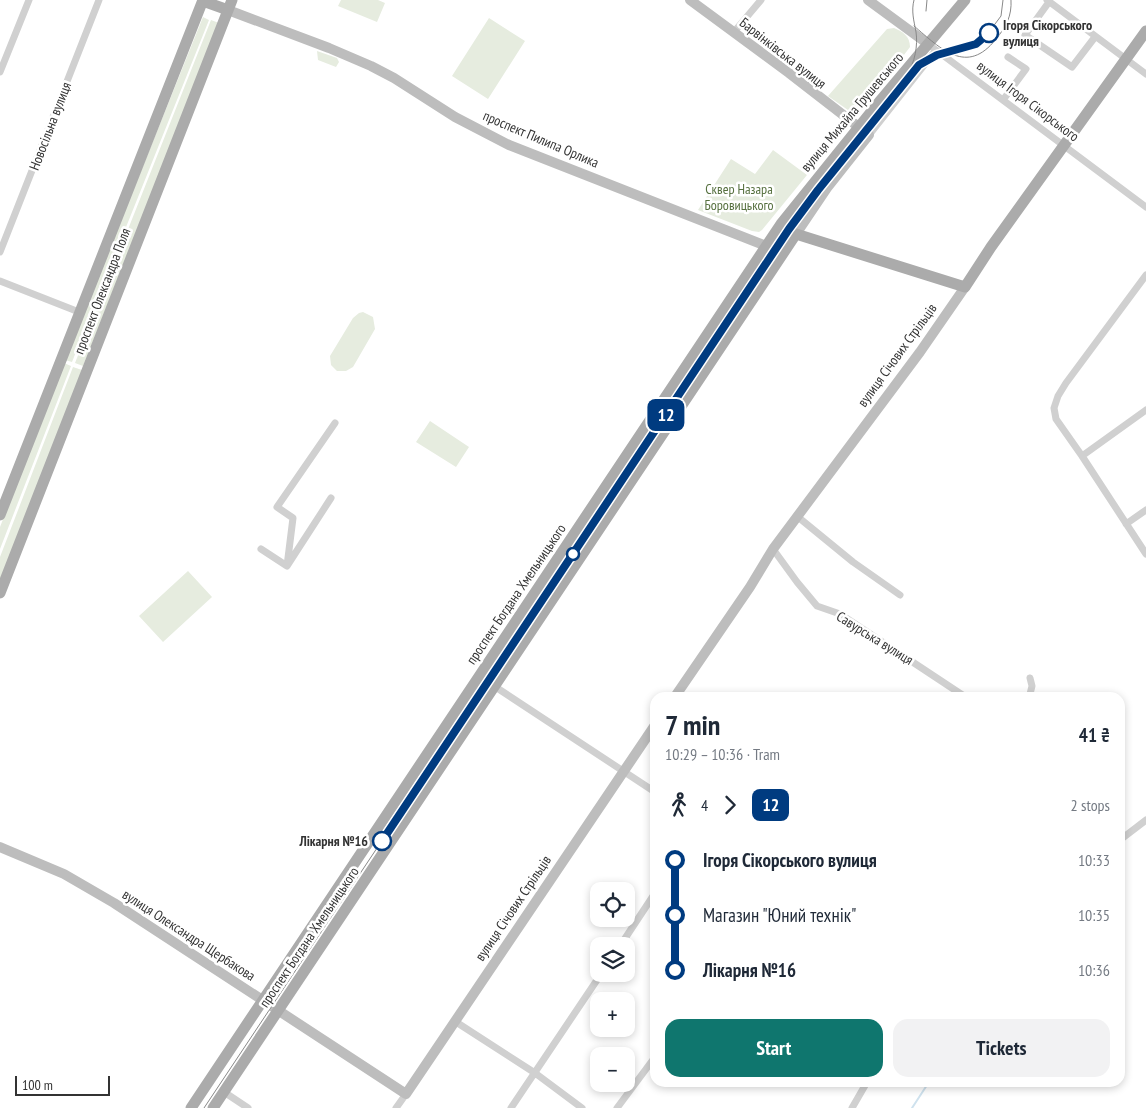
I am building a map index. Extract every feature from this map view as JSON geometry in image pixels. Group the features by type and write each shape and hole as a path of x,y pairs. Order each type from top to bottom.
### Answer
{"main road":[{"path":"202,0 230,5"},
{"name":"проспект Олександра Поля","path":"0,515 202,0"},
{"name":"вулиця Михайла Грушевського","path":"766,246 792,208 858,127 932,47 965,0"},
{"name":"проспект Олександра Поля","path":"0,593 230,5"},
{"name":"вулиця Січових Стрільців","path":"965,286 1146,31"},
{"path":"796,234 965,286"},
{"name":"проспект Богдана Хмельницького","path":"213,1108 796,234"},
{"path":"766,246 782,253"},
{"name":"проспект Богдана Хмельницького","path":"191,1108 766,246"},
{"path":"602,491 617,500"},
{"path":"479,676 494,686"}],"street":[{"path":"0,72 29,0"},
{"name":"Новосільна вулиця","path":"0,252 99,0"},
{"name":"Барвінківська вулиця","path":"690,0 868,135"},
{"path":"734,32 761,0"},
{"name":"вулиця Ігоря Сікорського","path":"868,0 1146,207"},
{"path":"1095,37 1072,67 1025,35 1047,1 1146,74"},
{"name":"проспект Пилипа Орлика","path":"230,5 371,66 455,116 510,145 766,246"},
{"name":"вулиця Михайла Грушевського","path":"796,234 827,188 932,47"},
{"path":"1003,100 1026,69 1008,57"},
{"path":"1146,275 1058,396 1054,408 1056,419 1146,554"},
{"path":"0,281 79,312"},
{"name":"вулиця Січових Стрільців","path":"678,692 734,612 773,549 920,352 965,286"},
{"path":"1082,456 1146,410"},
{"path":"287,566 293,518 278,507 335,423"},
{"path":"287,566 331,498"},
{"path":"1126,524 1146,510"},
{"path":"798,517 853,562 900,594"},
{"path":"261,549 287,566"},
{"name":"Савурська вулиця","path":"773,549 817,606 840,614 958,692"},
{"path":"1030,678 1032,686 1030,692"},
{"path":"494,686 650,789"},
{"name":"вулиця Січових Стрільців","path":"396,1108 456,1022 650,732"},
{"path":"1125,836 1146,820"},
{"name":"вулиця Олександра Щербакова","path":"0,847 64,874 114,903 279,1009 406,1094"},
{"path":"626,937 650,901"},
{"path":"511,1108 596,982"},
{"path":"456,1022 535,1073 582,1108"},
{"path":"617,1108 650,1064"},
{"path":"852,1108 864,1087"},
{"path":"224,1092 248,1108"}],"green space":[{"path":"341,0 378,0 385,3 377,22 338,6"},
{"path":"203,17 209,20 72,362 65,360"},
{"path":"489,18 525,41 488,99 452,76"},
{"path":"211,20 219,23 83,366 75,363"},
{"path":"894,28 905,35 909,40 910,47 864,107 855,115 828,96 887,29"},
{"path":"317,51 337,58 339,62 336,67 318,60"},
{"name":"Сквер Назара Боровицького","path":"773,150 807,175 762,230 759,232 752,231 698,210 731,159 755,174"},
{"path":"363,312 373,317 375,329 353,367 346,371 337,371 331,365 330,356 353,318"},
{"path":"64,363 71,366 0,549 0,527"},
{"path":"73,367 82,370 0,581 0,557"},
{"path":"430,421 469,447 456,467 416,442"},
{"path":"188,571 212,597 163,642 139,616"}],"waterway":[{"path":"912,1108 926,1087"}],"tram line":[{"path":"907,74 912,65 916,48 914,0"},
{"path":"926,11 927,0"},
{"path":"204,1108 789,229 818,190 919,65 937,55 972,46 983,40 1001,16 1003,0"},
{"path":"914,26 934,43 954,55 964,57 975,56 985,50 1003,30 1008,21 1011,0"},
{"name":"12","path":"382,841 782,240 818,190 919,65 937,55 976,44 984,40 989,33"}],"place":[{"name":"Ігоря Сікорського вулиця","path":"989,33"},
{"name":"Лікарня №16","path":"382,841"}]}
